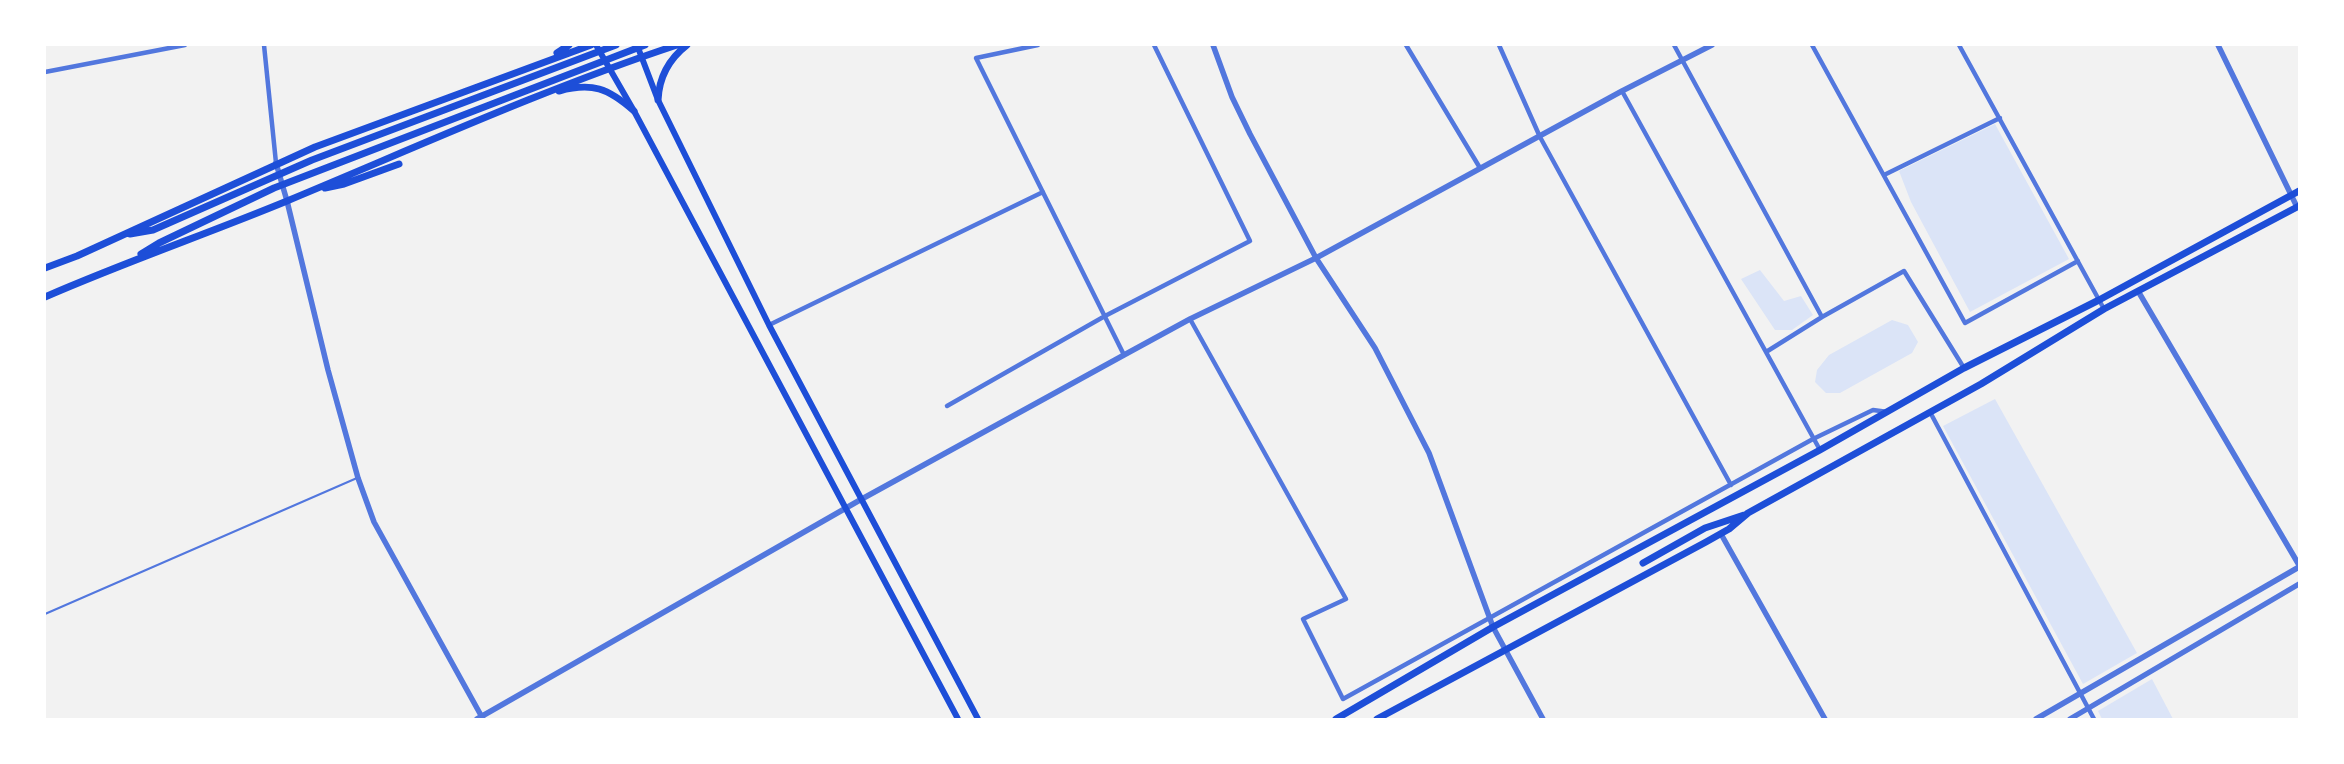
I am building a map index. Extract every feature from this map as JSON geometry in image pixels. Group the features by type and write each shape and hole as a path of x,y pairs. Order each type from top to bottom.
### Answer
{"main road":[{"path":"545,60 569,45"},
{"path":"45,268 77,256 276,163 545,60 591,45"},
{"path":"596,45 634,111 958,719"},
{"path":"118,236 153,230 312,160 616,45"},
{"path":"637,45 658,100 769,325 860,500 978,719"},
{"path":"128,262 159,243 274,188 645,45"},
{"path":"45,297 128,262 287,201 607,65 643,57 677,45"},
{"path":"658,100 662,79 671,60 687,45"},
{"path":"508,108 576,87 593,87 613,95 634,111"},
{"path":"310,191 344,184 399,164"},
{"path":"1336,719 1493,627 1820,450 1964,368 2099,300 2299,191"},
{"path":"1377,719 1721,534 1748,513 1981,384 2104,309 2298,206"},
{"path":"1643,563 1705,528 1748,513"}],"street":[{"path":"45,72 185,45"},
{"path":"264,45 276,163 328,370 358,478 374,522 480,718 860,500 1124,354 1190,319 1316,258 1540,137 1622,90 1712,45"},
{"path":"1038,45 976,58 1124,354"},
{"path":"947,406 1105,316 1250,241 1154,45"},
{"path":"1213,45 1232,97 1316,258 1375,348 1423,439 1493,627 1543,719"},
{"path":"1406,45 1480,168"},
{"path":"1499,45 1540,137 1731,485"},
{"path":"1674,45 1822,318"},
{"path":"1812,45 1965,323 2078,261"},
{"path":"1959,45 2104,309"},
{"path":"2218,45 2298,206"},
{"path":"1622,90 1820,450"},
{"path":"1884,175 2000,118"},
{"path":"769,325 1043,192"},
{"path":"1766,352 1904,270 1964,368"},
{"path":"2036,719 2299,566 2138,291"},
{"path":"1190,319 1346,599 1303,619 1343,699 1813,439 1873,410 1888,412"},
{"path":"1930,412 2094,719"},
{"path":"1721,534 1825,719"},
{"path":"2070,719 2299,584"}],"lane":[{"path":"45,614 358,478"}],"shaded area":[{"path":"1995,124 2069,259 1970,312 1911,202 1899,171"},
{"path":"1760,270 1784,301 1801,296 1813,315 1792,330 1775,330 1741,279"},
{"path":"1892,320 1908,325 1918,342 1912,353 1840,393 1826,393 1815,382 1817,370 1829,355"},
{"path":"1995,399 2137,653 2083,684 1943,426"},
{"path":"2152,679 2173,719 2102,719 2098,711"}]}
